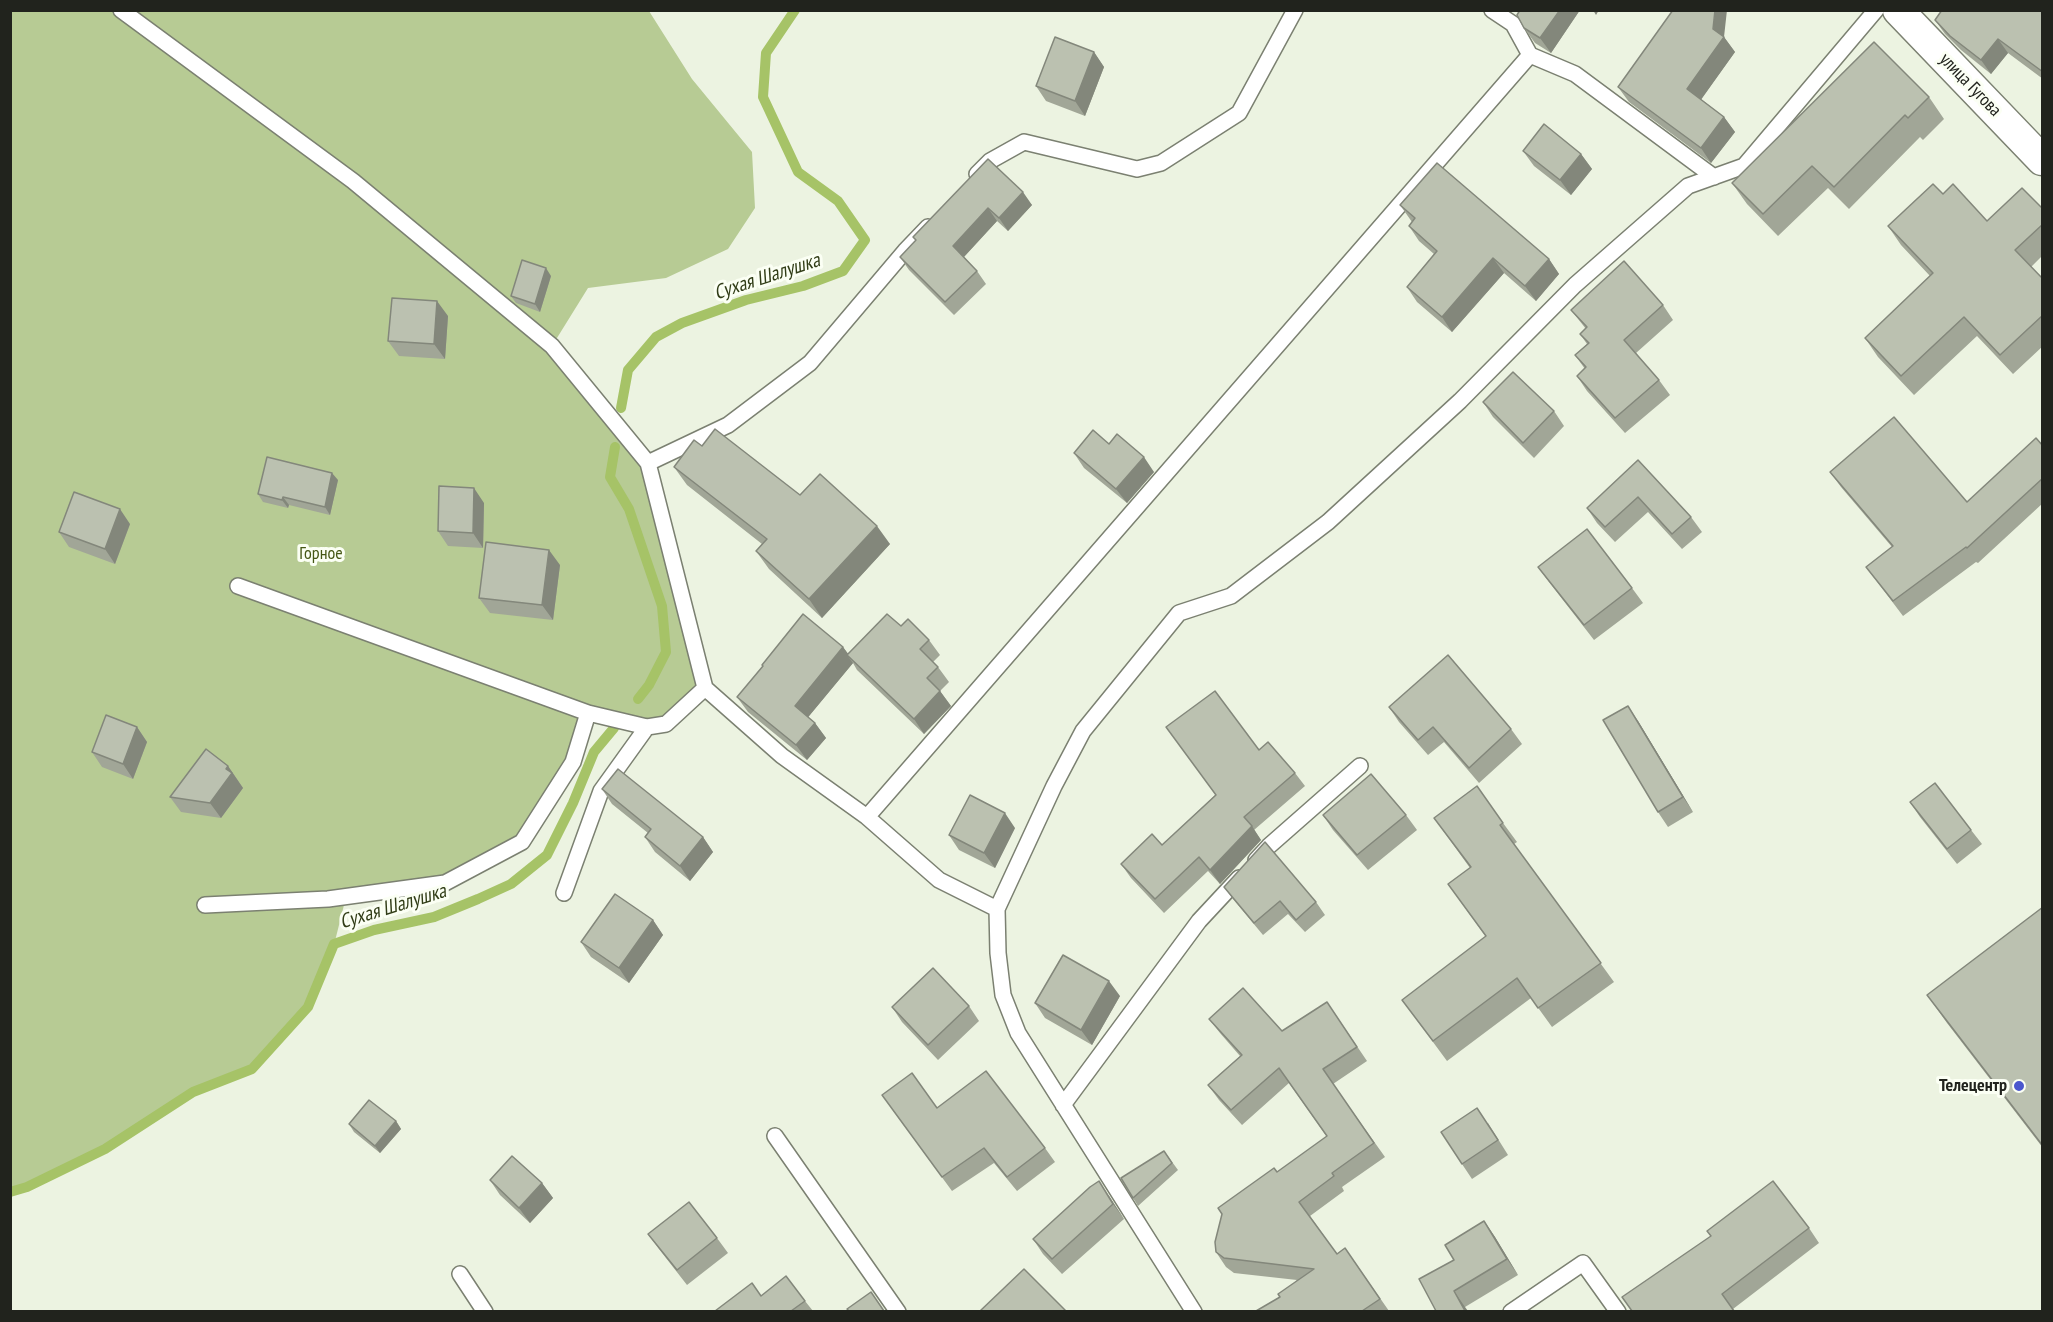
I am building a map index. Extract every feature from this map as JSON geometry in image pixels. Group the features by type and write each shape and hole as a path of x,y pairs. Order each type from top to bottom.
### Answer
{"street":[{"name":"улица Гугова","path":"1898,10 2043,160"}],"lane":[{"path":"121,10 353,181 552,346 648,463 705,688 782,756 867,817 939,880 997,909"},
{"path":"966,185 990,161 1024,142 1137,169 1161,163 1239,113 1295,10"},
{"path":"1492,10 1513,24 1530,55 1575,74 1714,177"},
{"path":"1194,1311 1018,1033 1003,994 998,953 997,909 1054,786 1083,731 1179,613 1231,596 1328,522 1460,401 1575,285 1688,186 1744,166 1876,10"},
{"path":"867,817 1530,55"},
{"path":"648,463 728,425 810,363 936,218"},
{"path":"238,586 588,714 647,727 666,724 705,688"},
{"path":"205,905 328,899 445,883 522,842 573,762 588,714"},
{"path":"564,893 602,791 647,727"},
{"path":"1063,1105 1199,921 1269,846 1360,766"},
{"path":"775,1136 898,1311"},
{"path":"1511,1311 1583,1263 1618,1311"},
{"path":"460,1274 485,1311"}],"green space":[{"name":"Горное","path":"11,11 649,11 692,79 752,152 755,208 728,249 666,278 588,288 552,346 648,463 705,688 666,724 588,714 573,762 522,842 445,883 346,897 334,945 308,1007 252,1069 193,1092 105,1149 27,1187 11,1192"}],"building":[{"path":"1520,10 1560,10 1540,38 1524,28 1517,15"},
{"path":"1673,10 1715,10 1713,29 1724,37 1687,89 1724,117 1701,148 1618,87"},
{"path":"1942,10 2043,10 2043,72 1998,39 1981,60 1950,36 1935,20"},
{"path":"1055,37 1094,52 1075,101 1036,86"},
{"path":"1874,42 1929,97 1908,118 1905,115 1834,187 1812,166 1763,214 1732,183"},
{"path":"1544,124 1581,154 1560,180 1523,151"},
{"path":"988,159 1023,192 999,218 988,208 953,246 977,271 945,302 900,257 916,240 913,237"},
{"path":"1437,163 1549,259 1525,286 1493,258 1442,317 1407,287 1437,251 1409,226 1415,218 1400,205"},
{"path":"1933,184 1943,194 1953,184 1987,221 2022,188 2043,209 2043,224 2015,250 2043,279 2043,315 2000,355 1964,317 1901,376 1865,338 1933,273 1888,226"},
{"path":"522,260 546,268 535,304 511,296"},
{"path":"1624,261 1663,305 1624,340 1659,380 1615,418 1577,376 1586,367 1575,355 1589,343 1580,334 1587,327 1571,310"},
{"path":"392,298 437,301 434,344 388,341"},
{"path":"1513,372 1554,411 1523,443 1483,402"},
{"path":"1894,417 1967,502 2036,438 2043,446 2043,478 1967,548 1893,601 1866,567 1893,546 1830,472"},
{"path":"715,429 800,495 820,474 877,526 809,599 756,551 767,539 674,467 694,440 702,446"},
{"path":"1093,430 1109,444 1117,434 1144,457 1116,489 1074,453"},
{"path":"267,457 332,473 325,507 283,497 282,500 258,494"},
{"path":"1638,460 1691,517 1672,534 1638,497 1605,527 1587,508"},
{"path":"439,486 474,488 473,533 438,531"},
{"path":"74,492 120,509 105,549 59,532"},
{"path":"1587,529 1632,588 1584,625 1538,567"},
{"path":"486,542 549,550 542,605 479,598"},
{"path":"803,614 843,647 795,706 815,723 796,745 737,697"},
{"path":"887,614 901,626 908,619 929,640 920,649 938,667 927,678 940,691 914,719 847,655"},
{"path":"1448,655 1511,729 1469,768 1433,727 1418,740 1389,707"},
{"path":"1215,691 1259,750 1268,742 1295,773 1244,817 1252,826 1210,870 1199,857 1155,899 1121,864 1152,834 1162,845 1216,795 1166,727"},
{"path":"1628,706 1683,797 1658,812 1603,720"},
{"path":"106,715 137,727 123,764 92,752"},
{"path":"206,749 228,766 226,769 232,773 210,803 170,797"},
{"path":"618,769 703,837 680,866 645,837 651,829 602,789"},
{"path":"1371,774 1406,815 1357,855 1323,815"},
{"path":"1935,783 1971,830 1947,849 1910,802"},
{"path":"1477,786 1503,823 1500,825 1601,963 1538,1008 1517,978 1433,1041 1402,1000 1486,936 1448,884 1471,867 1434,818"},
{"path":"970,795 1005,813 984,853 949,835"},
{"path":"1265,842 1316,902 1296,920 1280,901 1254,923 1224,887"},
{"path":"615,894 653,920 619,968 581,942"},
{"name":"Телецентр","path":"2043,907 2043,1146 1927,995"},
{"path":"1063,955 1109,981 1081,1030 1035,1003"},
{"path":"933,968 969,1006 928,1045 892,1007"},
{"path":"1243,988 1282,1031 1327,1002 1357,1047 1323,1069 1374,1143 1332,1173 1334,1176 1299,1202 1337,1254 1345,1248 1380,1299 1362,1311 1256,1311 1280,1297 1278,1294 1314,1269 1224,1258 1216,1252 1215,1242 1222,1214 1218,1208 1274,1168 1277,1172 1327,1136 1279,1068 1231,1110 1208,1085 1242,1055 1209,1019"},
{"path":"986,1071 1045,1148 1007,1177 984,1148 942,1177 882,1095 912,1073 937,1108"},
{"path":"369,1100 396,1121 375,1146 349,1124"},
{"path":"1477,1108 1498,1140 1462,1164 1441,1132"},
{"path":"1164,1151 1172,1163 1133,1198 1121,1178"},
{"path":"512,1156 542,1183 519,1208 490,1180"},
{"path":"1099,1181 1113,1204 1052,1259 1033,1239"},
{"path":"1773,1181 1809,1228 1722,1294 1734,1311 1632,1311 1622,1297 1711,1236 1707,1231"},
{"path":"689,1202 717,1238 677,1270 648,1234"},
{"path":"1484,1221 1507,1259 1454,1291 1465,1311 1436,1311 1419,1279 1454,1260 1445,1245"},
{"path":"1024,1269 1066,1311 980,1311"},
{"path":"786,1276 805,1301 791,1311 715,1311 752,1283 761,1296"},
{"path":"871,1292 884,1311 849,1311 847,1309"}],"waterway":[{"name":"Сухая Шалушка","path":"621,408 628,370 656,337 682,323 746,300 803,286 843,271 865,240 838,201 798,172 763,97 766,53 795,10"},
{"name":"Сухая Шалушка","path":"615,447 610,477 629,509 662,606 666,652 649,685 638,699"},
{"name":"Сухая Шалушка","path":"10,1192 27,1187 105,1149 193,1092 252,1069 308,1007 334,944 374,930 434,917 511,884 547,855 573,803 594,752 614,728"}],"place":[{"name":"Телецентр","path":"2019,1086"}]}
